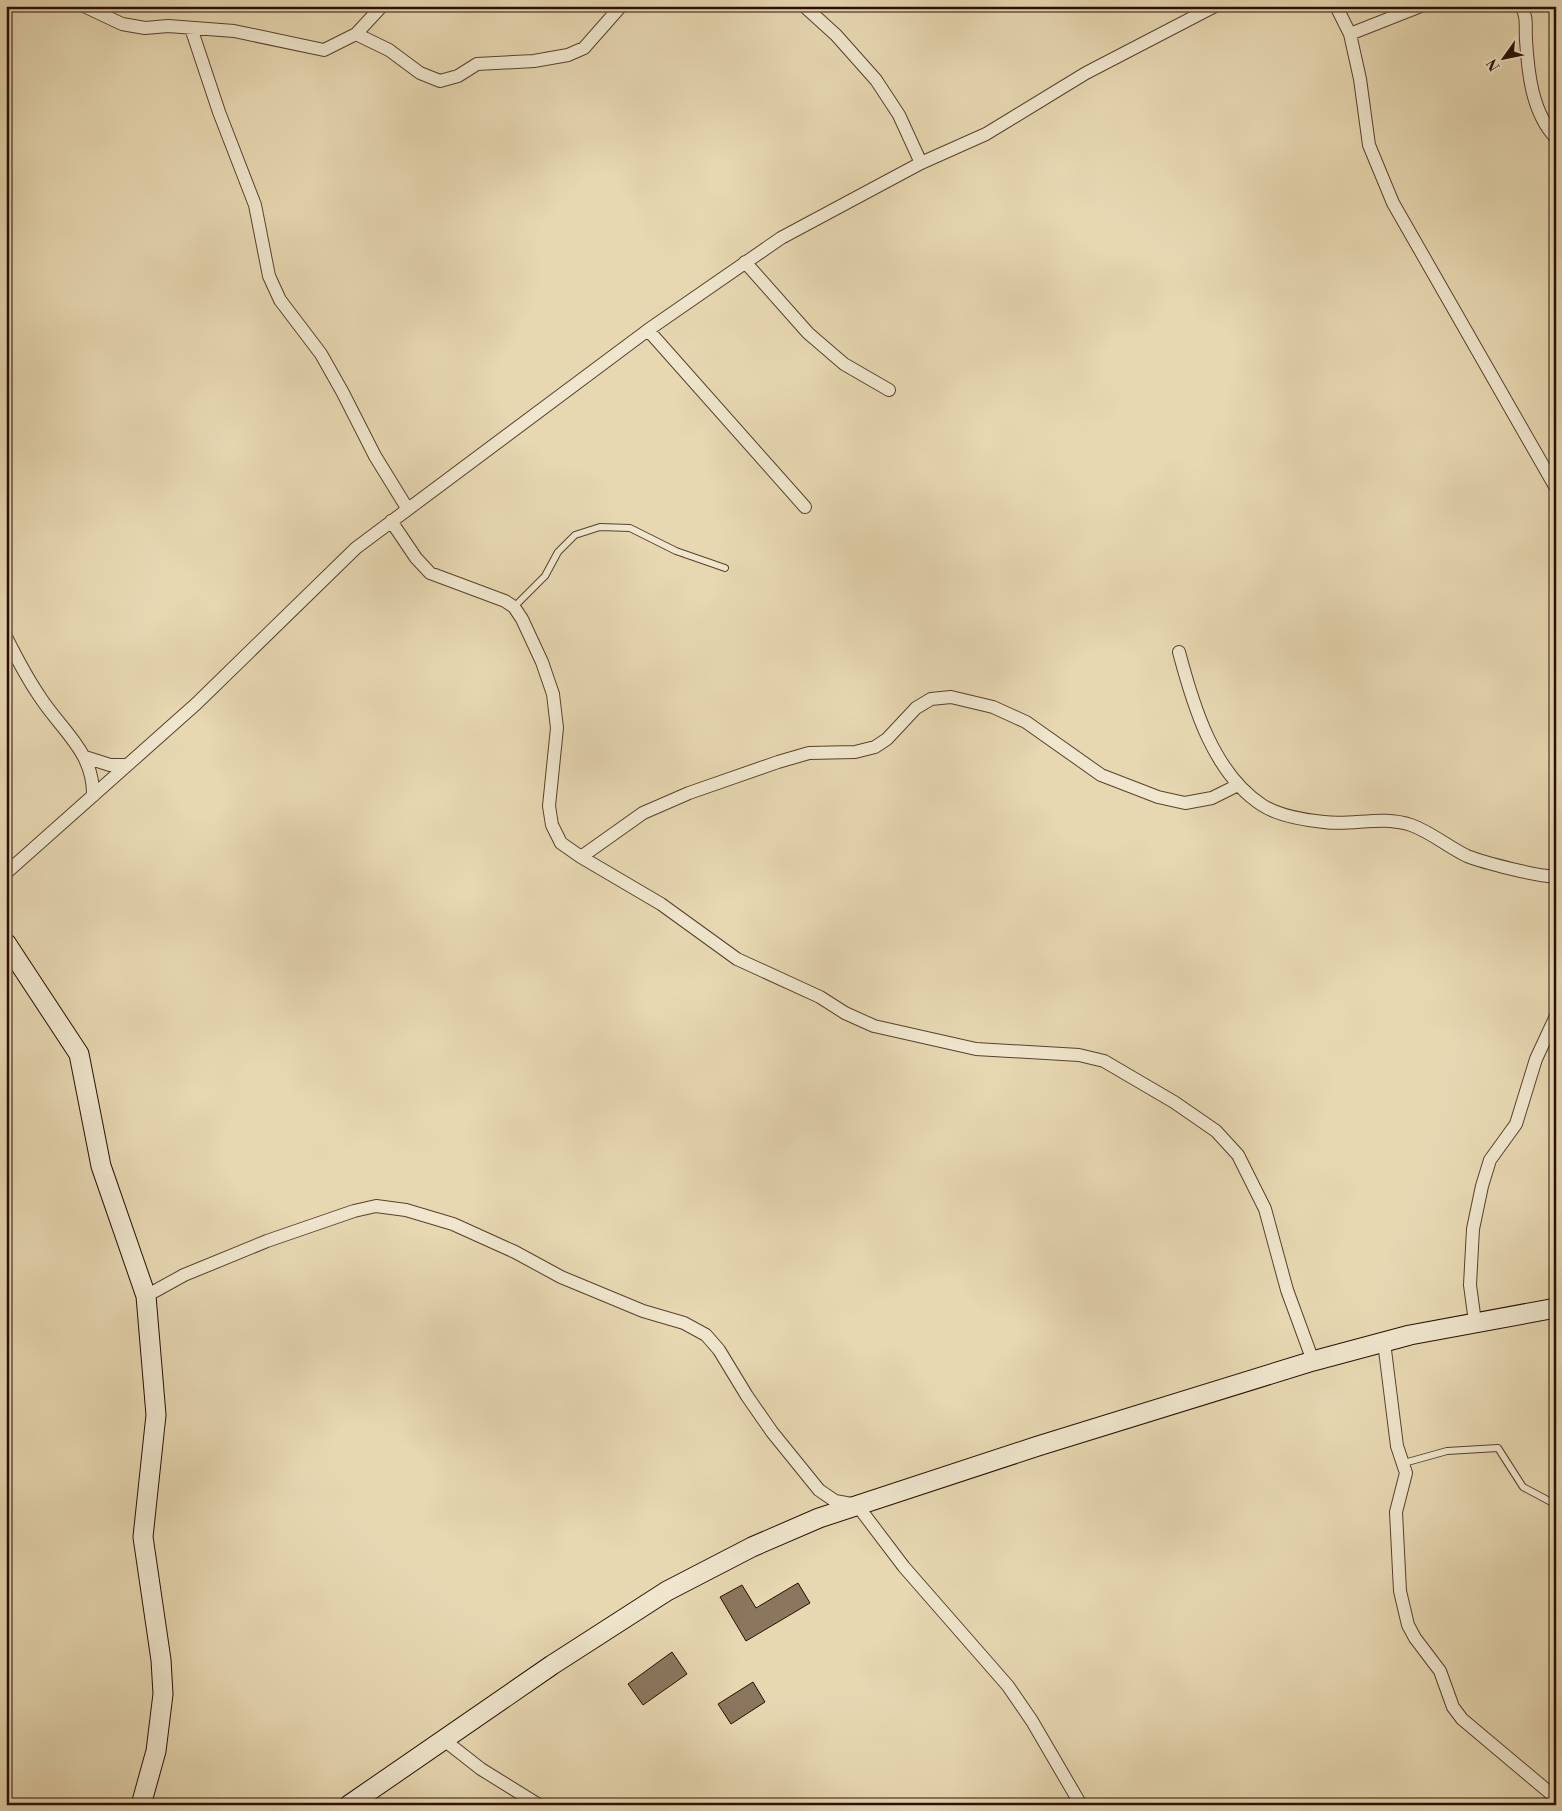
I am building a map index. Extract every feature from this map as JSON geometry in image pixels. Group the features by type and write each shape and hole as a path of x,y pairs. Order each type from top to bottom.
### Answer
{"main road":[{"path":"6,943 79,1054 101,1166 146,1296 156,1415 143,1537 161,1660 163,1694 156,1751 141,1805"},
{"path":"349,1805 552,1665 667,1591 752,1547 819,1518 1313,1361 1384,1342 1475,1322 1556,1308"}],"street":[{"path":"84,6 122,24 144,28 168,26 234,31 324,50 356,34 382,6"},
{"path":"356,34 389,50 420,73 440,81 458,76 477,64 534,61 568,55 584,48 620,6"},
{"path":"804,6 836,35 876,80 895,108 921,163"},
{"path":"6,872 196,704 356,548 407,508 648,330 781,238 921,163 986,134 1086,74 1215,6"},
{"path":"1336,6 1350,34 1360,79 1369,145 1393,203 1552,473 1556,488"},
{"path":"1350,34 1421,6"},
{"path":"1521,6 1526,17 1525,33 1530,82 1543,121 1556,138"},
{"path":"191,28 219,112 256,205 269,276 280,300 330,370 375,456 407,508"},
{"path":"745,262 808,333 844,364 889,390"},
{"path":"648,330 805,506"},
{"path":"391,521 416,558 430,573 505,601 514,606 522,619 542,662 553,694 557,728 550,806 552,824 561,843 581,857 662,904 737,959 820,997 845,1013 874,1026 976,1049 1079,1055 1104,1061 1166,1097 1216,1131 1238,1155 1265,1209 1286,1290 1313,1361"},
{"path":"6,637 41,698 85,756 91,770 93,796"},
{"path":"1179,652 1188,685 1202,722 1219,757 1238,785 1263,806 1286,815 1326,823 1369,820 1398,821 1413,826 1468,856 1556,876"},
{"path":"581,857 643,813 689,793 809,753 855,752 875,747 887,739 916,708 931,699 951,697 993,707 1026,722 1102,774 1158,797 1185,802 1212,798 1238,785"},
{"path":"85,756 110,765 126,766"},
{"path":"1475,1322 1470,1285 1473,1229 1482,1186 1490,1160 1516,1124 1536,1059 1556,1016"},
{"path":"146,1296 184,1275 267,1240 376,1206 406,1210 453,1224 515,1252 561,1278 643,1311 684,1323 706,1335 719,1350 757,1410 819,1490 835,1501 857,1505 904,1567 1008,1686 1032,1721 1081,1805"},
{"path":"1384,1342 1397,1446 1406,1473 1397,1505 1396,1531 1400,1592 1408,1625 1415,1638 1440,1671 1453,1707 1462,1719 1556,1798"},
{"path":"444,1740 481,1769 539,1805"}],"lane":[{"path":"514,606 545,576 558,552 575,534 600,527 630,528 676,551 725,568"},
{"path":"1404,1463 1448,1451 1498,1448 1523,1487 1553,1502"}],"building":[{"path":"798,1583 810,1603 746,1641 720,1597 742,1585 756,1608"},
{"path":"672,1652 687,1674 643,1705 628,1684"},
{"path":"753,1682 765,1702 731,1724 718,1704"}]}
